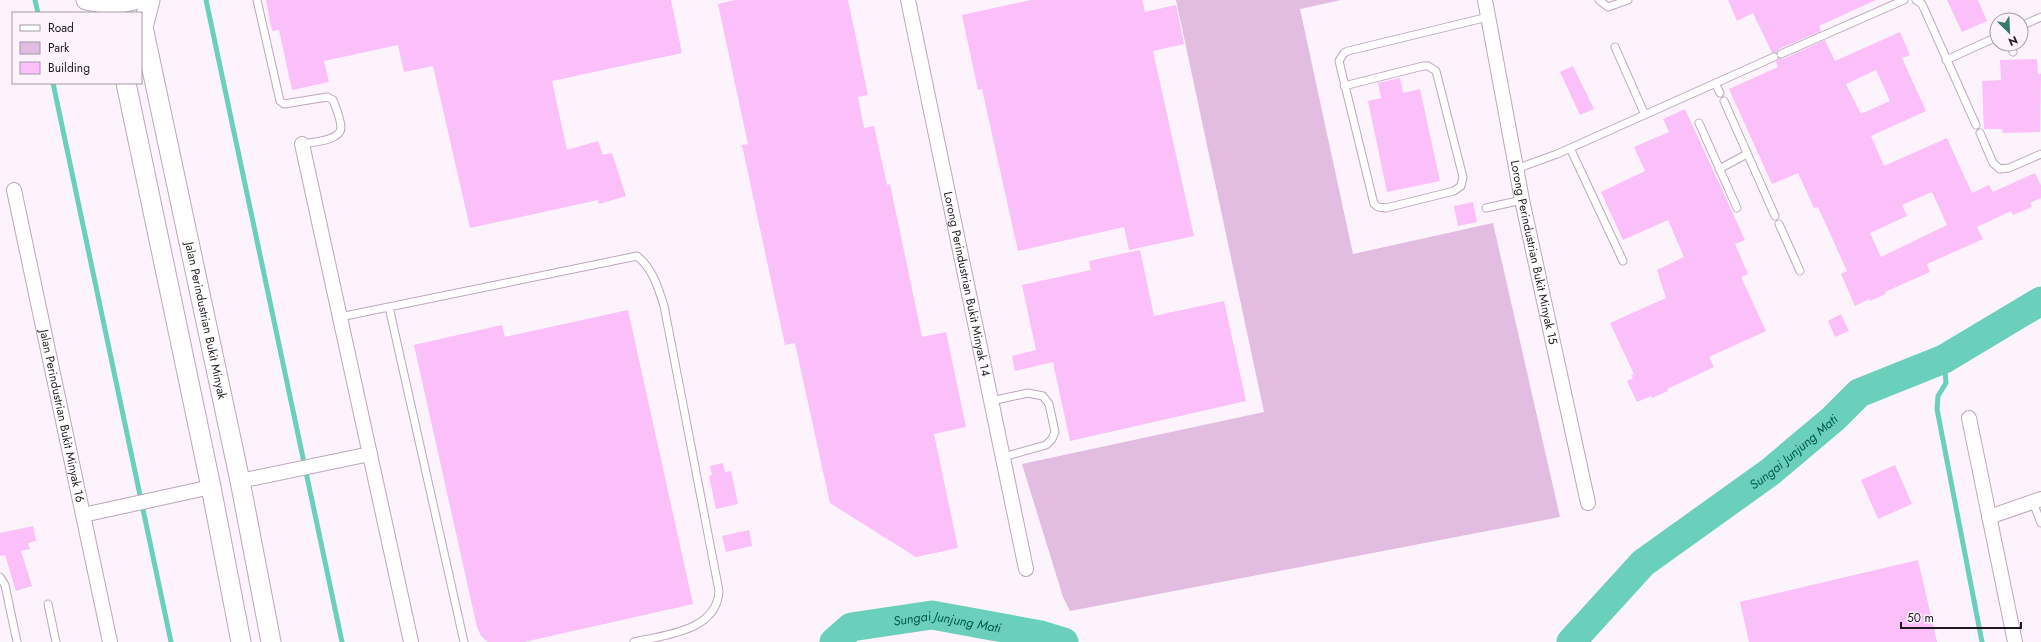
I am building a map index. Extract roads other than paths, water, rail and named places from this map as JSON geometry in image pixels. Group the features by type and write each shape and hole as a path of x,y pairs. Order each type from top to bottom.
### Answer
{"main road":[{"path":"92,5 112,4 134,0"},
{"name":"Jalan Perindustrian Bukit Minyak","path":"150,0 143,26 240,482 271,642"},
{"path":"126,84 211,487 241,642"}],"street":[{"name":"Lorong Perindustrian Bukit Minyak 14","path":"908,0 1026,569"},
{"name":"Lorong Perindustrian Bukit Minyak 15","path":"1485,0 1522,200 1588,503"},
{"path":"302,144 411,642"},
{"name":"Jalan Perindustrian Bukit Minyak 16","path":"14,190 110,642"},
{"path":"1969,418 2015,642"},
{"path":"240,482 299,468 370,454"},
{"path":"83,515 211,487"},
{"path":"1989,517 2037,501"}],"lane":[{"path":"257,0 280,102 284,104 327,97 333,100 341,128 339,133 330,138 302,144"},
{"path":"1599,0 1608,7 1628,0"},
{"path":"1516,169 1570,148 1904,0"},
{"path":"1916,0 1922,4 1976,124"},
{"path":"1344,86 1423,66 1432,67 1438,75 1463,177 1461,186 1454,192 1386,208 1378,207 1372,199 1344,86 1339,61 1344,53 1348,51 1488,16"},
{"path":"2029,22 2041,17"},
{"path":"1946,60 1989,41"},
{"path":"1615,47 1645,115"},
{"path":"1715,83 1720,93"},
{"path":"1724,101 1775,216"},
{"path":"1699,123 1737,208"},
{"path":"1980,133 1993,163 2000,169 2009,168 2041,154"},
{"path":"1570,148 1623,261"},
{"path":"1720,169 1748,154"},
{"path":"1486,208 1522,200"},
{"path":"1779,224 1800,271"},
{"path":"340,317 637,256 646,264 652,274 664,306 719,591 718,602 701,622 686,630 634,642"},
{"path":"389,307 464,642"},
{"path":"991,401 1028,393 1043,396 1049,404 1055,432 1052,439 1046,445 1003,457"},
{"path":"2037,501 2041,523"},
{"path":"0,577 5,585 17,642"},
{"path":"48,604 56,642"}],"waterway":[{"path":"35,0 38,12"},
{"path":"206,0 342,642"},
{"path":"53,84 171,642"},
{"name":"Sungai Junjung Mati","path":"1571,642 1643,563 1770,472 1833,419 1859,393 1944,359 2041,301"},
{"path":"1944,359 1946,383 1938,396 1937,409 1982,642"},
{"name":"Sungai Junjung Mati","path":"834,642 851,627 932,615 1041,635 1064,642"}]}
